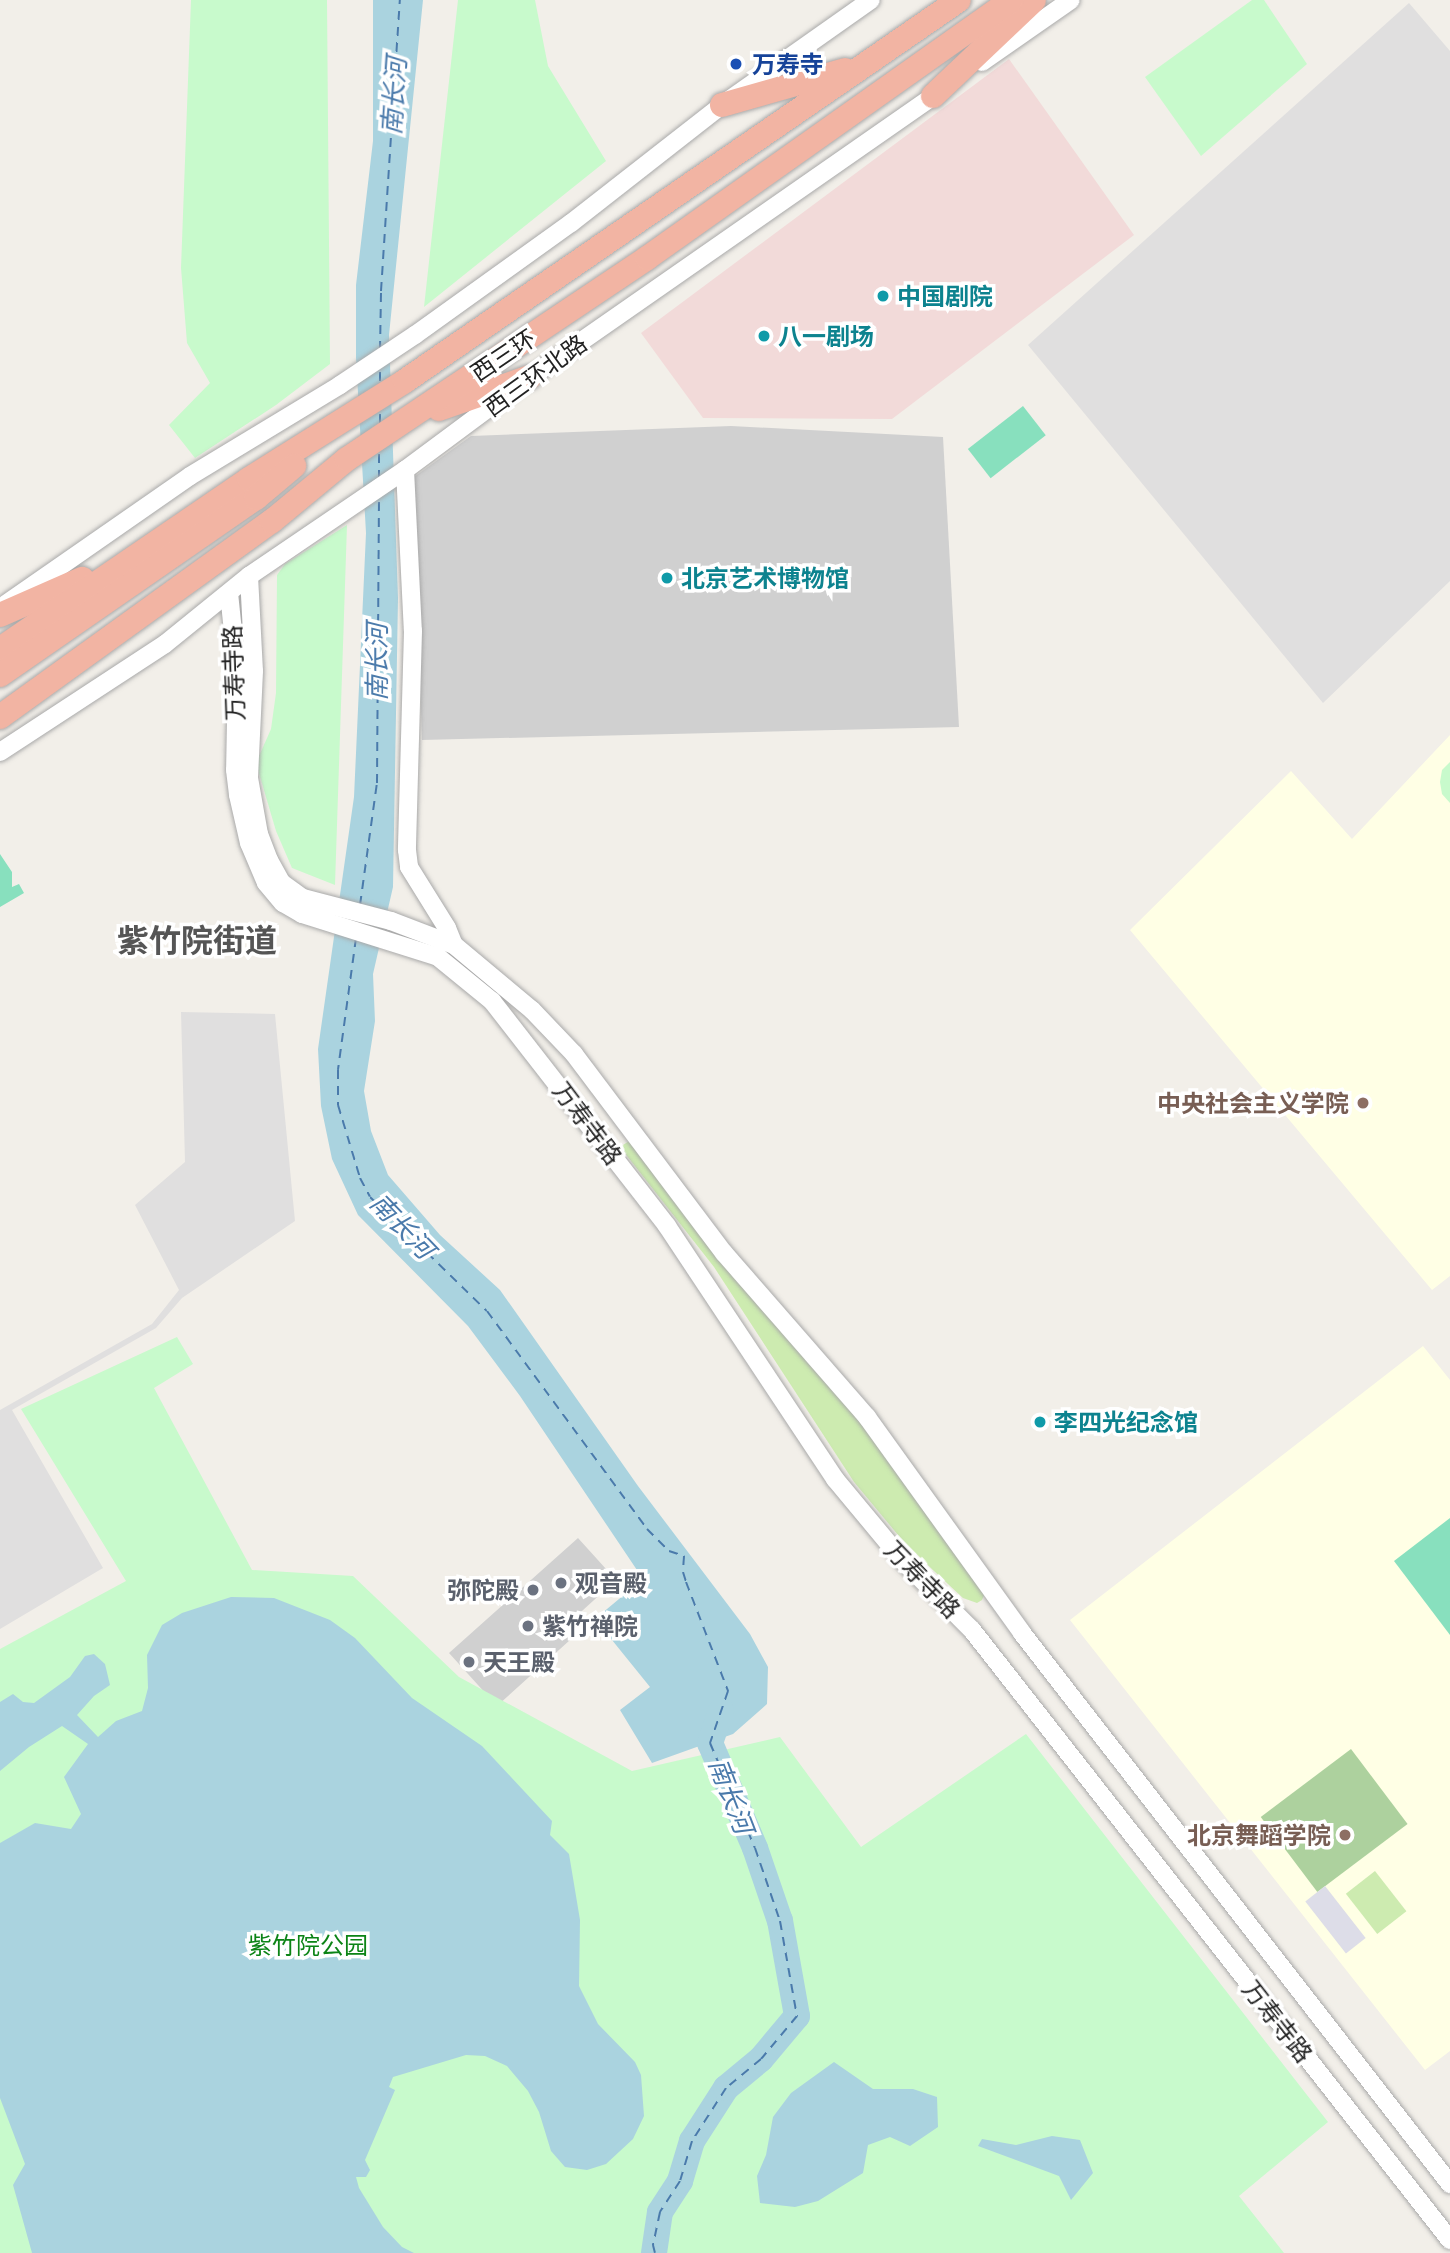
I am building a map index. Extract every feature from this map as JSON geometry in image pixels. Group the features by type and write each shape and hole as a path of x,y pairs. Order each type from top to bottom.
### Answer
{"highway":[{"name":"西三环","path":"0,649 249,479 351,418 959,0"},
{"name":"西三环","path":"0,717 272,521 347,459 647,258 1011,0"},
{"path":"933,96 1034,0"},
{"path":"722,105 866,64"},
{"path":"405,421 530,377"},
{"path":"0,675 256,498 351,418"},
{"path":"0,690 264,510 347,459"},
{"path":"0,615 137,555"}],"street":[{"path":"0,608 190,476 340,386 403,343 571,223 722,105 871,0"},
{"name":"西三环北路","path":"0,752 165,644 250,576 405,470 530,377 1071,0"},
{"path":"405,470 413,631 407,850 413,875 447,928 454,945"},
{"name":"万寿寺路","path":"250,576 254,671 249,778 259,834 282,883 329,914"},
{"name":"万寿寺路","path":"229,593 237,670 235,770 246,832 257,865 283,903 302,914 329,914"},
{"path":"329,914 390,930"},
{"name":"万寿寺路","path":"390,930 454,945 533,1010 574,1054 724,1253 867,1417 1022,1633 1450,2184"},
{"name":"万寿寺路","path":"390,930 438,957 492,1001 536,1055 667,1226 835,1479 903,1562 972,1630 1450,2240"}],"shaded area":[{"path":"1409,3 1450,51 1450,581 1323,703 1028,345"},
{"path":"1009,59 1134,235 892,419 703,418 641,333"},
{"path":"731,426 943,437 959,727 422,740 414,477 471,436"},
{"name":"中央社会主义学院","path":"1450,735 1450,1276 1432,1290 1130,930 1291,771 1352,839"},
{"path":"181,1012 275,1014 295,1221 182,1298 156,1328 12,1410 103,1568 0,1629 0,1410 152,1324 179,1290 135,1205 185,1162"},
{"name":"北京舞蹈学院","path":"1423,1346 1450,1380 1450,2051 1425,2070 1070,1620"},
{"name":"紫竹禅院","path":"578,1538 616,1580 571,1621 580,1631 497,1706 449,1653"},
{"path":"1325,1886 1366,1938 1346,1953 1305,1901"}],"green space":[{"path":"191,0 327,0 330,364 276,405 195,458 169,425 210,383 187,343 181,268"},
{"path":"458,0 535,0 548,66 606,161 424,307"},
{"path":"1252,0 1264,0 1307,64 1201,156 1145,77"},
{"path":"1023,406 1046,435 991,478 968,449"},
{"path":"347,525 335,885 292,868 276,831 256,763 271,729 276,693 277,575 285,564"},
{"path":"1450,762 1450,803 1442,794 1440,782 1442,770"},
{"path":"0,854 12,872 12,887 19,884 24,893 0,907"},
{"path":"629,1141 852,1410 985,1593 982,1600 977,1603 963,1598 903,1541 854,1482 714,1267 620,1147"},
{"name":"紫竹院公园","path":"177,1337 193,1364 154,1388 252,1570 353,1576 459,1677 632,1771 780,1737 861,1847 1026,1734 1328,2122 1239,2196 1284,2253 0,2253 0,1649 126,1581 21,1409"},
{"path":"1450,1518 1450,1635 1394,1561"},
{"path":"1351,1749 1408,1824 1317,1892 1261,1817"},
{"path":"1375,1871 1406,1911 1377,1934 1346,1894"}],"water":[{"path":"373,0 423,0 389,335 398,598 393,887 373,974 375,1021 364,1091 371,1131 388,1175 440,1235 500,1290 638,1486 750,1634 768,1667 767,1704 733,1734 652,1763 620,1710 650,1687 595,1619 643,1579 520,1396 468,1326 358,1215 332,1159 321,1106 318,1049 354,797 366,533 356,358 356,285 373,141"},
{"path":"231,1597 274,1598 330,1620 355,1638 412,1698 482,1746 552,1821 550,1835 569,1854 580,1920 579,1986 598,2024 635,2062 641,2075 644,2116 633,2139 606,2164 587,2170 565,2167 551,2151 539,2112 528,2091 507,2066 485,2056 466,2055 393,2077 389,2087 395,2090 365,2160 370,2170 366,2177 356,2177 359,2188 383,2227 402,2247 414,2253 32,2253 13,2185 25,2164 0,2098 0,1843 35,1823 71,1829 81,1814 64,1777 88,1744 62,1726 29,1747 0,1771 0,1702 13,1694 23,1702 34,1703 70,1677 85,1656 94,1654 105,1664 110,1685 94,1696 77,1715 98,1737 116,1721 142,1711 148,1688 147,1655 162,1625 182,1613"},
{"path":"834,2062 873,2089 913,2089 937,2097 938,2127 910,2146 890,2137 868,2145 863,2173 818,2201 795,2207 760,2203 757,2176 766,2155 773,2117 791,2093"},
{"path":"1052,2136 1080,2140 1093,2173 1071,2200 1059,2176 978,2146 982,2139 1016,2145"}],"waterway":[{"name":"南长河","path":"654,2253 660,2212 680,2181 692,2141 726,2088 761,2059 797,2016 780,1921 755,1848 710,1743 721,1711"}],"ferry route":[{"path":"380,350 381,291 400,0"},
{"path":"380,369 380,381"},
{"path":"380,411 380,423"},
{"path":"379,450 379,479"},
{"path":"360,905 377,783 379,499"},
{"path":"356,938 338,1070 338,1105 360,1178 370,1197 487,1311 647,1529 669,1551 684,1556 683,1572 686,1582 728,1691 710,1743 755,1848 780,1921 797,2016 761,2059 726,2088 692,2141 680,2181 660,2212 653,2245 655,2253"}],"place":[{"name":"万寿寺","path":"736,64"},
{"name":"中国剧院","path":"883,296"},
{"name":"八一剧场","path":"764,336"},
{"name":"北京艺术博物馆","path":"667,578"},
{"name":"中央社会主义学院","path":"1363,1103"},
{"name":"李四光纪念馆","path":"1040,1422"},
{"name":"观音殿","path":"561,1583"},
{"name":"弥陀殿","path":"533,1590"},
{"name":"紫竹禅院","path":"528,1626"},
{"name":"天王殿","path":"469,1662"},
{"name":"北京舞蹈学院","path":"1345,1835"}],"district":[{"name":"紫竹院街道","path":"197,940"}]}
